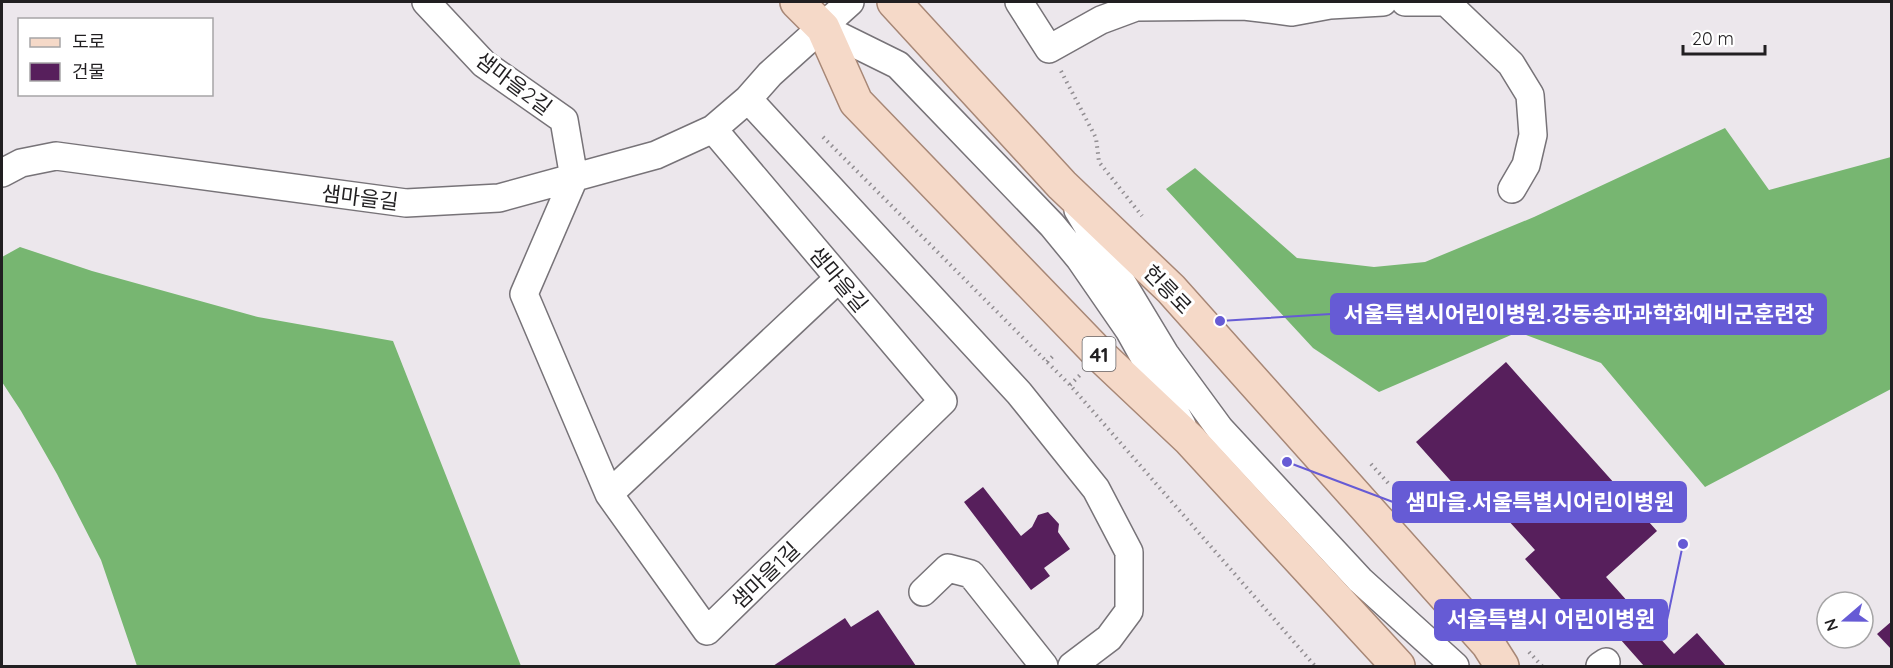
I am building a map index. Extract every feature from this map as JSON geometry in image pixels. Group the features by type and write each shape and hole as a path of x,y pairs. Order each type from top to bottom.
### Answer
{"main road":[{"name":"41","path":"797,2 823,28 856,102 1101,356 1190,440 1398,666"},
{"name":"헌릉로","path":"894,2 1062,185 1171,289 1488,644 1502,666"}],"street":[{"name":"샘마을2길","path":"426,2 484,64 564,120 574,177"},
{"name":"샘마을길","path":"2,173 21,163 56,156 406,203 499,198 656,155 713,129 850,2"},
{"path":"1019,2 1049,49 1101,20 1136,7 1244,6 1292,12 1330,5 1383,2"},
{"path":"1405,2 1445,2 1511,64 1530,95 1533,135 1526,165 1512,189"},
{"path":"823,28 897,65 1052,225 1080,259 1129,330 1190,440"},
{"path":"748,99 1019,393 1096,489 1129,552 1129,611 1109,638 1072,666"},
{"name":"샘마을길","path":"713,129 943,400"},
{"name":"샘마을1길","path":"574,177 525,294 609,494 707,631 943,400"},
{"path":"1062,185 1165,354 1220,429 1360,580 1455,666"},
{"path":"609,494 839,278"},
{"path":"923,592 948,568 971,574 1044,666"}],"path":[{"path":"1049,49 1096,138"},
{"path":"816,129 1070,385 1315,666"},
{"path":"1047,362 1053,356"}],"green space":[{"path":"1725,128 1769,190 1891,157 1891,389 1705,487 1601,363 1518,332 1379,392 1313,348 1166,189 1195,168 1297,258 1374,267 1425,262 1534,217"},
{"path":"20,247 92,271 258,317 393,341 521,666 137,666 101,560 57,474 2,382 2,257"}],"building":[{"path":"1506,362 1657,531 1606,577 1674,654 1697,633 1726,666 1644,666 1589,604 1576,616 1525,559 1535,550 1477,486 1465,497 1416,442"},
{"path":"983,487 1021,536 1032,527 1038,515 1048,512 1059,524 1058,532 1070,549 1044,568 1050,576 1031,590 964,502"},
{"path":"878,610 916,666 773,666 845,618 851,627"},
{"path":"1892,621 1892,650 1877,634"}],"place":[{"name":"서울특별시어린이병원.강동송파과학화예비군훈련장","path":"1220,321"},
{"name":"샘마을.서울특별시어린이병원","path":"1287,462"},
{"name":"서울특별시 어린이병원","path":"1683,544"}]}
